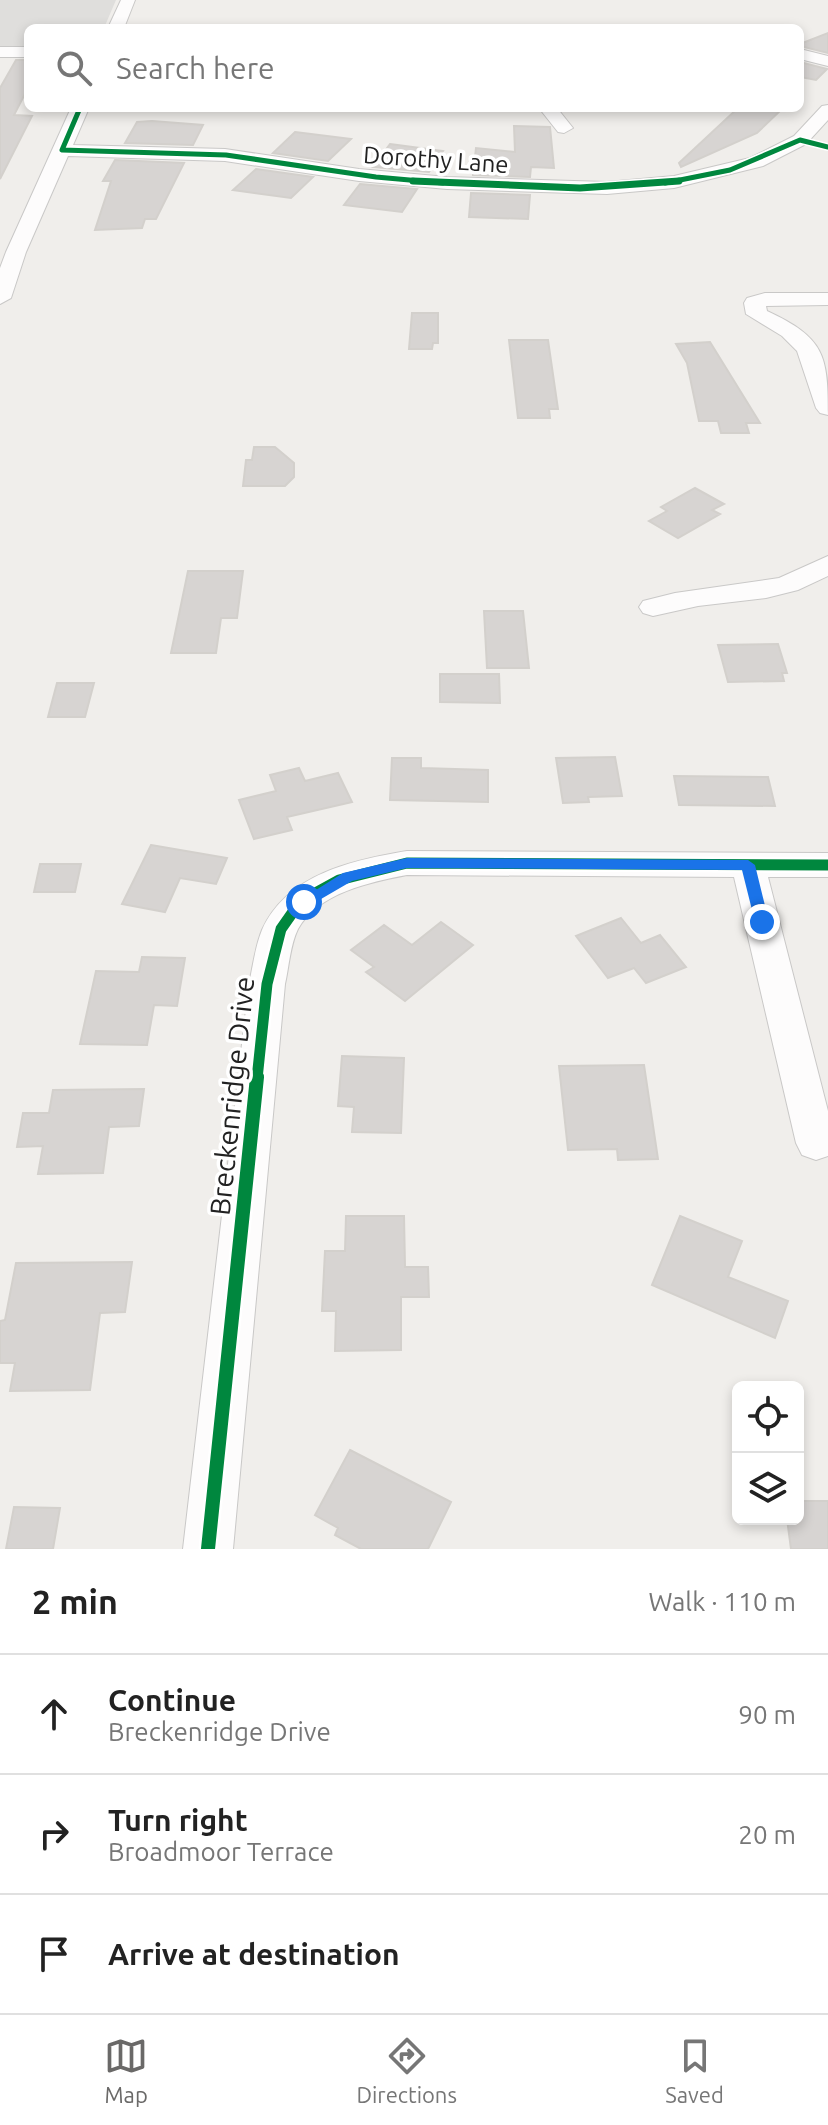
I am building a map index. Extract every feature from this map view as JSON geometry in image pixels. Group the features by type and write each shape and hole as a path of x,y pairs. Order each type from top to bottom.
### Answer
{"street":[{"path":"118,24 128,0"},
{"path":"0,52 24,52"},
{"path":"804,55 828,61"},
{"name":"Dorothy Lane","path":"62,150 225,155 384,178 576,189 650,185 714,175 756,162 800,140 828,110"},
{"path":"0,298 8,252 62,150 78,112"},
{"path":"551,112 564,128"},
{"path":"800,140 828,147"},
{"path":"828,299 765,299 755,303 754,308 757,314 792,331 810,349 828,408"},
{"path":"653,607 680,598 780,589 828,564"},
{"name":"Breckenridge Drive","path":"208,1549 267,984 283,923 304,902 348,876 407,863 828,865"},
{"path":"748,865 816,1143"}],"shaded area":[{"path":"0,0 116,0 106,24 24,24 24,46 0,46"}],"building":[{"path":"828,33 828,53 804,47 804,42"},
{"path":"16,60 24,60 24,96 14,115 32,116 0,179 0,88"},
{"path":"804,63 827,69 816,80 804,78"},
{"path":"734,112 779,112 757,133 681,167 679,163"},
{"path":"137,122 203,125 193,145 125,143"},
{"path":"514,126 550,127 554,168 531,167 530,177 473,175 476,148 515,152"},
{"path":"295,132 351,139 328,161 273,153"},
{"path":"390,144 443,151 429,172 373,167"},
{"path":"115,160 184,163 156,219 145,219 142,228 95,230 111,181 103,181"},
{"path":"256,169 313,177 291,198 233,190"},
{"path":"360,184 417,189 402,212 344,205"},
{"path":"471,193 530,195 528,219 469,217"},
{"path":"412,313 438,313 438,343 433,343 432,349 409,349"},
{"path":"509,340 548,340 558,409 549,409 550,418 518,418"},
{"path":"710,342 760,423 746,423 749,433 721,433 718,421 699,421 687,363 676,344"},
{"path":"254,447 275,447 294,463 294,477 285,486 243,486 246,460 252,460"},
{"path":"695,488 724,504 712,510 720,514 678,538 649,521 667,511 661,507"},
{"path":"188,571 243,571 237,618 221,618 216,653 171,653"},
{"path":"484,611 523,611 529,668 487,668"},
{"path":"778,644 787,673 782,673 784,681 728,682 718,645"},
{"path":"440,674 499,674 500,703 440,702"},
{"path":"57,683 94,683 85,717 48,717"},
{"path":"615,757 622,796 588,797 589,802 563,803 556,758"},
{"path":"392,758 421,758 421,768 488,770 488,802 390,800"},
{"path":"299,768 305,781 338,773 352,802 287,817 292,830 254,839 239,800 276,791 270,775"},
{"path":"674,776 768,777 775,806 679,805"},
{"path":"151,845 227,858 216,884 180,878 165,912 122,904"},
{"path":"40,864 81,864 75,892 34,892"},
{"path":"621,918 641,943 660,935 686,967 646,983 634,968 608,978 576,936"},
{"path":"441,922 473,945 405,1001 366,972 374,967 351,950 384,925 412,945"},
{"path":"142,957 185,958 177,1006 154,1005 147,1045 80,1044 96,971 139,972"},
{"path":"342,1056 404,1058 401,1133 352,1132 354,1107 338,1106"},
{"path":"644,1065 658,1159 618,1160 617,1149 568,1150 559,1066"},
{"path":"144,1089 139,1126 109,1127 103,1173 38,1174 43,1146 17,1147 23,1113 49,1113 53,1090"},
{"path":"346,1216 404,1216 405,1267 428,1267 429,1297 401,1297 401,1350 335,1351 336,1311 322,1311 325,1251 345,1251"},
{"path":"680,1216 742,1241 728,1277 788,1301 775,1338 652,1285"},
{"path":"132,1262 125,1312 100,1313 90,1390 10,1391 15,1363 0,1363 0,1321 5,1320 16,1263"},
{"path":"350,1450 451,1502 428,1549 361,1549 335,1535 338,1528 315,1515"},
{"path":"804,1501 828,1501 828,1549 791,1549 788,1525 804,1525"},
{"path":"14,1507 60,1508 53,1549 6,1549"}],"cycle path":[{"path":"78,112 62,150 226,155 376,177 449,183 580,188 656,184 730,170 800,140 828,147"},
{"path":"208,1549 267,984 278,936 295,909 308,897 339,880 407,863 828,865"}],"route":[{"path":"304,902 348,876 407,863 748,865 762,922"}]}
